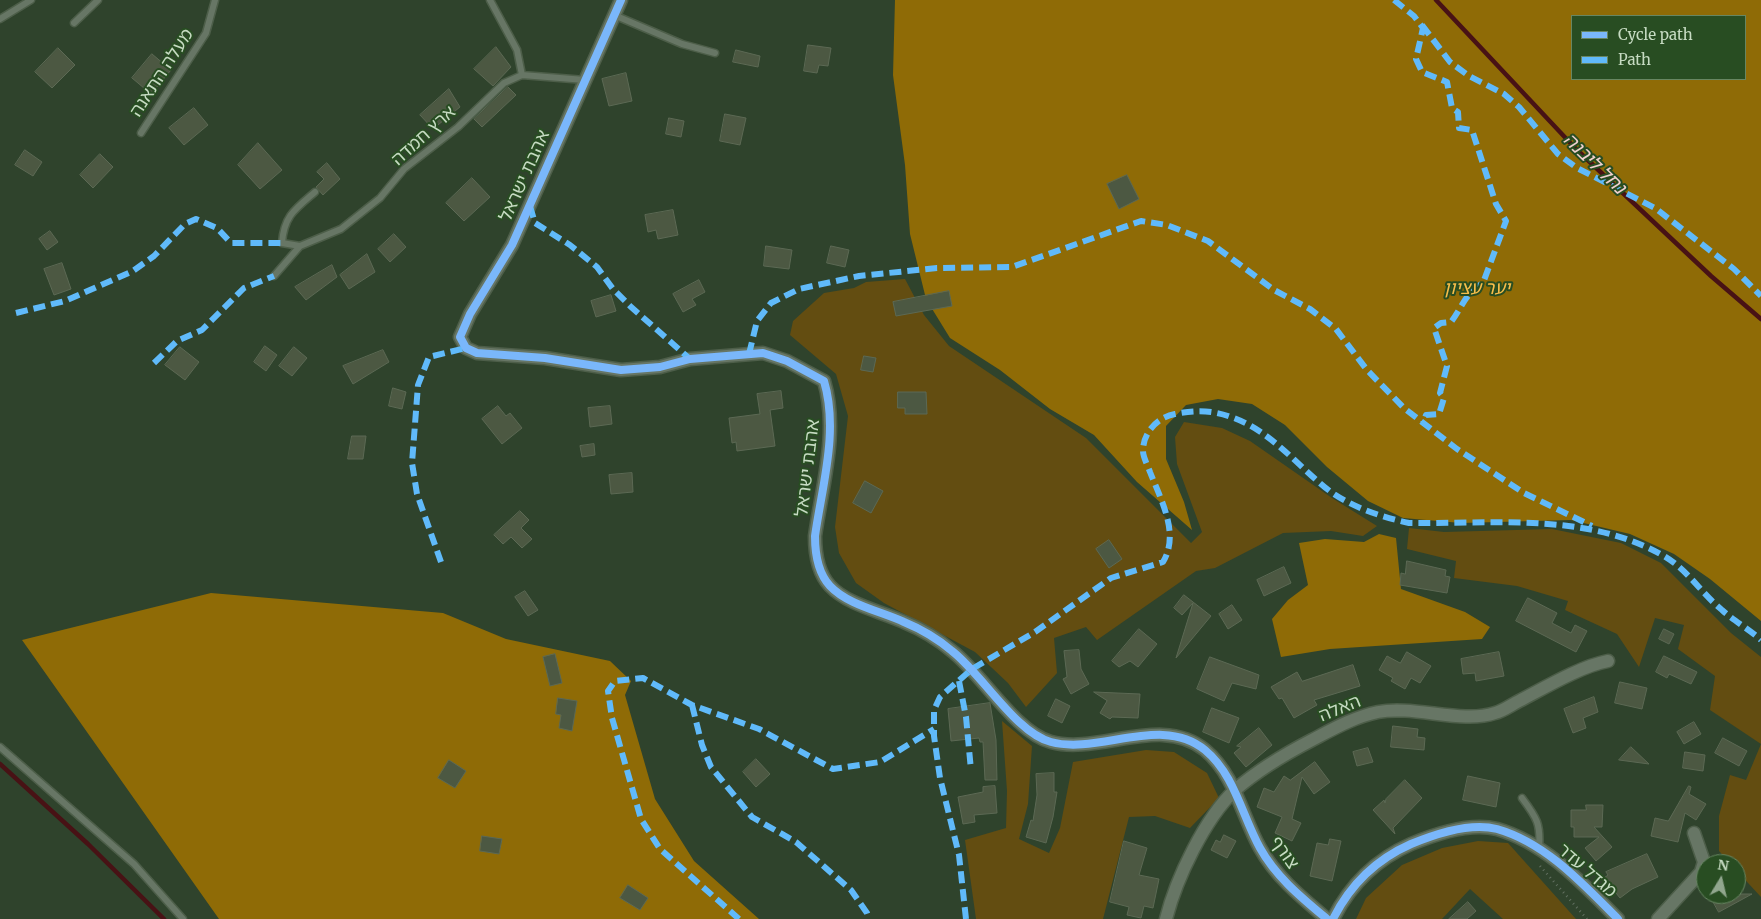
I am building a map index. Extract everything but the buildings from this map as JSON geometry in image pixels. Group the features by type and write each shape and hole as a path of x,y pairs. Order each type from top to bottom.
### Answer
{"street":[{"name":"אהבת ישראל","path":"621,0 512,245 470,314 460,337 466,348 477,352 545,358 621,370 660,367 690,359 763,353 813,373 824,381 830,414 830,440 815,536 815,551 820,570 829,585 844,597 929,634 953,651 1032,734 1050,742 1067,745 1146,735 1182,739 1204,749 1218,764 1235,790"},
{"name":"האלה","path":"1166,919 1179,878 1214,816 1235,790 1270,764 1341,724 1378,712 1402,710 1440,714 1494,714 1590,664 1608,661"},
{"name":"צורף","path":"1235,790 1260,848 1272,867 1289,886 1327,919"},
{"name":"מגדל עדר","path":"1333,919 1351,890 1367,872 1394,852 1432,836 1459,829 1495,829 1524,840 1537,855 1554,859 1618,919"},
{"path":"1658,919 1701,872 1704,862 1694,832"}],"lane":[{"path":"0,19 31,0"},
{"path":"74,23 98,0"},
{"name":"מעלה התאנה","path":"142,133 206,32 216,0"},
{"path":"490,0 517,50 522,75 585,80"},
{"path":"613,15 682,44 715,53"},
{"name":"ארץ חמדה","path":"274,276 300,246 341,229 363,213 396,182 404,170 458,127 504,83 522,75"},
{"path":"300,246 282,244 283,226 292,213 315,192"},
{"path":"0,747 134,864 183,919"},
{"path":"1522,798 1538,820 1541,831 1537,855"}],"path":[{"path":"1537,855 1587,919"}],"shaded area":[{"path":"905,279 924,315 949,346 1086,438 1191,543 1202,532 1177,464 1175,437 1184,422 1222,428 1250,441 1332,498 1377,526 1363,536 1331,531 1283,533 1215,568 1196,571 1097,640 1086,627 1054,638 1057,673 1026,707 1008,683 975,652 884,603 856,583 839,553 835,527 848,416 836,374 790,335 793,321 824,293 854,288 866,282"},
{"path":"1409,528 1444,532 1552,529 1621,543 1661,563 1731,633 1761,657 1761,744 1710,710 1715,676 1678,649 1684,625 1655,618 1639,667 1617,634 1565,610 1568,601 1517,586 1454,578 1456,561 1407,549"},
{"path":"1002,721 1032,746 1028,804 1019,839 1049,853 1060,828 1073,762 1146,750 1174,752 1207,773 1219,798 1190,828 1155,816 1129,817 1103,919 976,919 965,840 1006,828 1007,791"},
{"path":"1761,744 1761,897 1746,881 1746,854 1722,854 1719,851 1719,816 1730,775 1746,780"},
{"path":"1478,841 1508,843 1576,919 1503,919 1470,889 1442,919 1356,919 1366,898 1402,865 1442,848"}],"green space":[{"name":"יער עציון","path":"895,0 1761,0 1761,621 1710,579 1674,554 1630,534 1571,520 1461,523 1403,518 1368,501 1327,467 1285,425 1252,404 1218,399 1186,405 1166,426 1166,459 1184,502 1192,530 1137,482 1094,435 1050,409 1000,370 950,338 926,299 910,234 905,165 893,75"},
{"path":"1379,534 1396,538 1401,589 1465,612 1490,627 1482,639 1330,649 1281,657 1272,619 1288,600 1308,585 1299,543 1325,539 1364,542"},
{"path":"211,593 443,613 506,639 610,661 631,681 625,695 655,799 694,861 759,919 219,919 22,640"}],"waterway":[{"name":"נחל ליבנה","path":"1436,0 1575,148 1711,276 1761,319"},
{"path":"0,764 88,844 164,919"}],"marked path":[{"path":"1394,0 1414,16 1423,28 1416,59 1422,72 1447,82 1452,108 1458,112 1459,128 1472,130 1496,204 1506,221 1483,283 1472,291 1451,322 1441,323 1434,328 1447,366 1440,393 1444,398 1439,414 1426,415 1423,423"},
{"path":"1422,25 1450,62 1469,76 1504,94 1519,107 1558,154 1577,168 1655,208 1734,269 1761,296"},
{"path":"530,206 535,223 570,245 597,267 613,289 630,306 690,359"},
{"path":"16,313 65,301 133,271 154,256 185,224 196,219 217,228 231,243 282,243"},
{"path":"749,354 757,321 771,303 799,289 859,276 937,268 1012,267 1141,221 1167,225 1208,241 1274,290 1310,309 1336,329 1367,370 1404,408 1457,449 1524,493 1592,526"},
{"path":"154,363 177,341 202,330 244,288 274,276"},
{"path":"441,562 417,494 412,463 418,385 429,357 466,348"},
{"path":"966,919 959,855 940,778 934,736 934,710 940,697 972,669 1035,632 1111,578 1163,562 1170,540 1167,517 1143,451 1149,432 1163,418 1175,414 1203,411 1224,415 1246,423 1272,440 1340,498 1389,518 1409,523 1507,522 1572,526 1604,532 1634,542 1673,562 1714,603 1761,640"},
{"path":"739,919 660,849 641,819 612,718 608,691 615,681 643,678 692,705 759,729 833,769 880,762 934,729"},
{"path":"959,681 966,717 971,770"},
{"path":"692,705 702,745 711,767 752,817 796,842 851,890 869,919"}],"cycle path":[{"path":"621,0 512,245 470,314 460,337 466,348 477,353 545,358 621,370 660,367 690,359 763,353 787,361 824,381 830,419 830,439 815,542 820,569 830,586 837,593 855,603 895,618 941,642 963,661 1025,727 1051,742 1070,745 1089,744 1130,737 1170,735 1188,740 1205,750 1224,771 1266,859 1290,886 1327,919"},
{"path":"1333,919 1356,884 1387,857 1431,836 1453,830 1476,827 1497,829 1515,835 1548,854 1618,919"}]}
